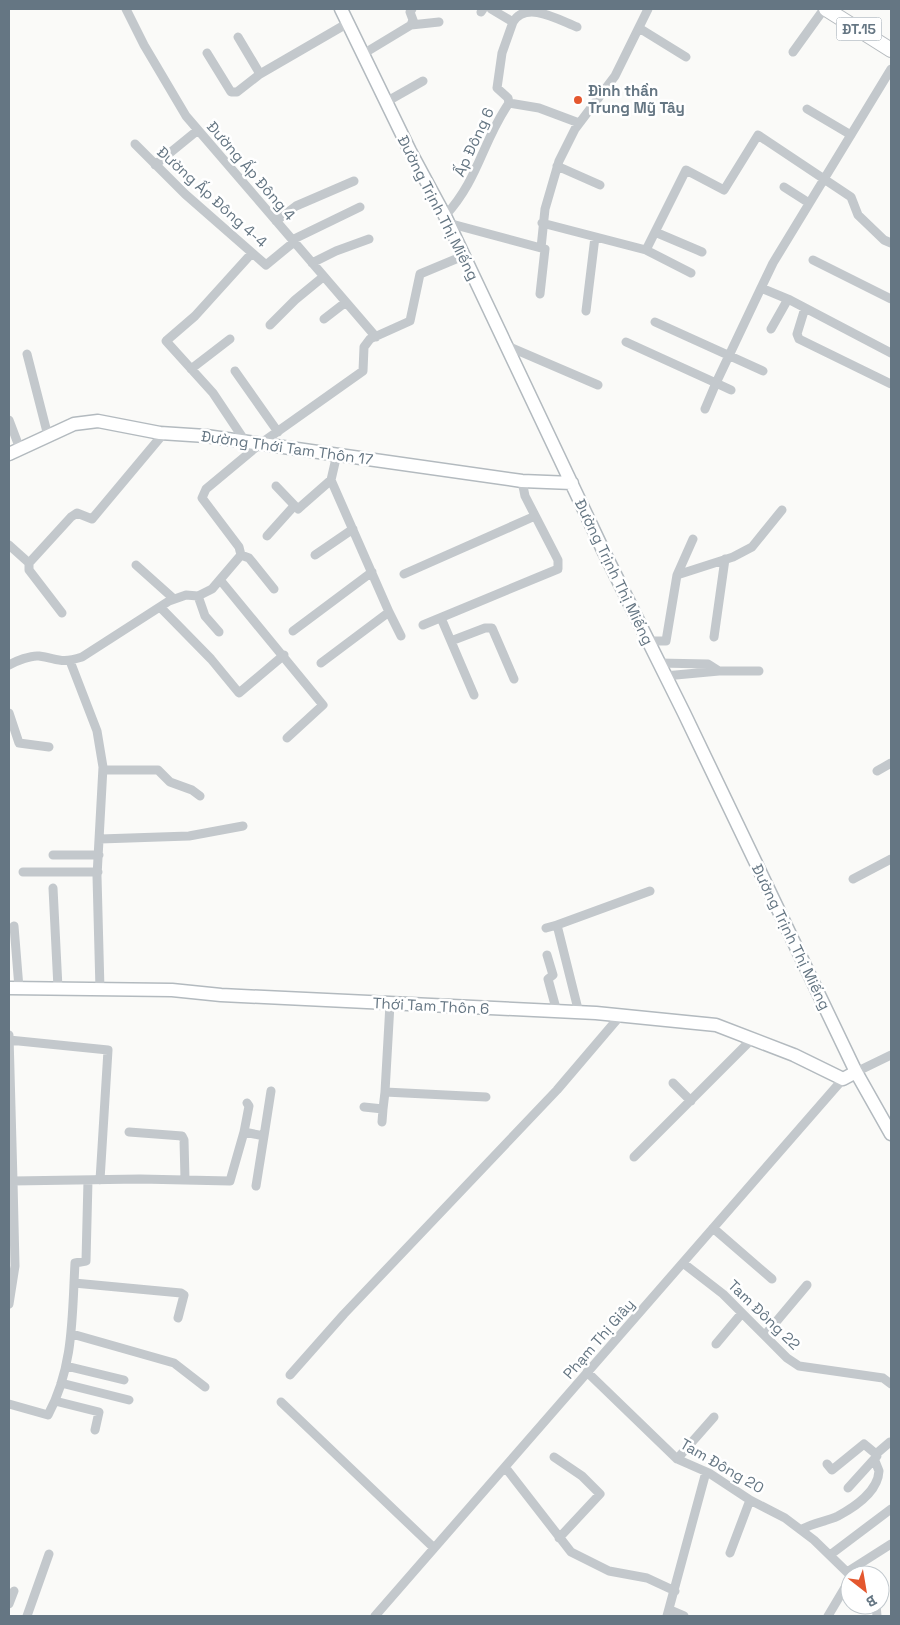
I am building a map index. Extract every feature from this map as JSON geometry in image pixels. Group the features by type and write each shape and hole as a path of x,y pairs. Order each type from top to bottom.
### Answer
{"main road":[{"name":"ĐT.15","path":"825,9 891,50"},
{"name":"ĐT.15","path":"844,9 891,40"}],"street":[{"name":"Đường Ấp Đông 4","path":"126,9 148,53 186,116 376,337"},
{"name":"Đường Trịnh Thị Miếng","path":"341,9 446,220 856,1072 891,1134"},
{"path":"411,25 413,18 410,12 412,9"},
{"path":"491,9 513,22"},
{"path":"541,248 542,223 557,166 579,124 615,76 648,9"},
{"path":"793,52 825,9"},
{"path":"577,28 543,13 523,13 517,15 502,53 497,88 508,98 509,103 539,108 579,124"},
{"path":"362,54 411,25 439,22"},
{"path":"207,53 231,92 237,92 260,74 348,23"},
{"path":"639,28 686,57"},
{"path":"238,37 260,74"},
{"path":"705,409 761,288 809,203 891,68"},
{"path":"386,102 423,81"},
{"name":"Ấp Đông 6","path":"446,220 472,181 498,118 509,103"},
{"path":"807,109 850,135"},
{"path":"155,165 198,130"},
{"path":"646,250 686,170 724,190 758,135 851,197 858,215 884,240 891,243"},
{"name":"Đường Ấp Đông 4-4","path":"135,144 184,194 266,265 293,241"},
{"path":"557,166 600,185"},
{"path":"276,220 296,206 354,181"},
{"path":"784,187 809,203"},
{"path":"293,241 360,207"},
{"path":"446,220 545,249 540,294"},
{"path":"542,223 646,250 691,273"},
{"path":"655,232 702,252"},
{"path":"586,311 595,237"},
{"path":"312,263 336,250 369,239"},
{"path":"245,441 213,393 166,341 196,316 252,253"},
{"path":"241,555 239,547 202,498 206,488 260,444 362,371 364,347 370,339 410,321 420,274 463,256"},
{"path":"813,260 891,299"},
{"path":"270,324 323,277"},
{"path":"761,288 788,299 891,353"},
{"path":"770,330 788,299"},
{"path":"324,319 346,302"},
{"path":"805,308 797,334 799,339 891,384"},
{"path":"655,322 763,371"},
{"path":"191,369 230,339"},
{"path":"626,342 730,390"},
{"path":"507,346 598,385"},
{"path":"27,354 48,436"},
{"path":"235,371 278,432"},
{"path":"9,420 14,452"},
{"name":"Đường Thới Tam Thôn 17","path":"14,452 74,424 98,421 164,433 245,441 522,481 572,483"},
{"path":"62,614 29,570 29,564 71,517 77,513 92,520 164,433"},
{"path":"276,486 298,509 331,480 337,454"},
{"path":"331,480 389,612 402,636"},
{"path":"423,625 558,568 558,560 524,496 522,481"},
{"path":"268,536 294,506"},
{"path":"677,575 725,559 752,547 782,510"},
{"path":"404,574 535,516"},
{"path":"315,555 353,529"},
{"path":"647,641 666,641 677,575 693,539"},
{"path":"9,544 29,564"},
{"path":"9,665 38,656 57,662 82,658 160,607 186,595 198,596 212,589 241,555"},
{"path":"241,555 250,558 274,589"},
{"path":"714,637 725,559"},
{"path":"136,565 174,600"},
{"path":"292,631 372,572"},
{"path":"220,581 284,655 323,705 287,738"},
{"path":"198,596 205,616 219,632"},
{"path":"160,607 211,659 239,693 284,655"},
{"path":"321,662 389,612"},
{"path":"442,618 474,695"},
{"path":"451,641 485,628 492,628 514,679"},
{"path":"70,661 97,731 103,770 98,872 100,990"},
{"path":"658,663 708,664 719,671"},
{"path":"665,676 719,671 759,671"},
{"path":"9,713 19,743 49,747"},
{"path":"876,770 891,763"},
{"path":"103,770 158,770 170,782 184,786 200,796"},
{"path":"100,839 189,836 243,826"},
{"path":"53,855 99,855"},
{"path":"853,879 891,860"},
{"path":"23,872 98,872"},
{"path":"53,888 58,988"},
{"path":"546,928 650,891"},
{"path":"557,925 579,1013"},
{"path":"14,926 14,988"},
{"path":"547,955 553,975 548,979 557,1012"},
{"name":"Thới Tam Thôn 6","path":"14,988 172,990 221,995 579,1013 716,1026 753,1038 794,1055 843,1079"},
{"path":"382,1122 390,1004"},
{"path":"290,1375 344,1314 557,1090 620,1016"},
{"path":"9,1035 11,1181 15,1266 9,1304"},
{"path":"634,1157 753,1038"},
{"path":"9,1040 108,1050 100,1180"},
{"path":"843,1079 891,1055"},
{"name":"Phạm Thị Giây","path":"375,1616 843,1079"},
{"path":"672,1082 691,1101"},
{"path":"256,1186 271,1091"},
{"path":"385,1092 486,1097"},
{"path":"11,1181 185,1179 230,1181 244,1132 249,1105 247,1103"},
{"path":"364,1107 383,1109"},
{"path":"129,1132 182,1136 184,1140 185,1179"},
{"path":"244,1132 264,1136"},
{"path":"9,1404 48,1415 55,1401 66,1366 72,1334 75,1263 86,1262 88,1180"},
{"path":"713,1228 772,1279"},
{"name":"Tam Đông 22","path":"683,1263 723,1294 798,1366 882,1378 890,1381"},
{"path":"74,1283 181,1293 184,1295 178,1318"},
{"path":"765,1335 807,1285"},
{"path":"716,1344 742,1313"},
{"path":"72,1334 174,1363 205,1387"},
{"path":"66,1366 124,1380"},
{"name":"Tam Đông 20","path":"587,1372 677,1459 706,1472 750,1500 785,1518 840,1566"},
{"path":"61,1383 129,1400"},
{"path":"55,1401 99,1412 95,1430"},
{"path":"281,1402 434,1548"},
{"path":"677,1459 714,1417"},
{"path":"848,1488 891,1442"},
{"path":"801,1530 837,1516 874,1489 880,1471 875,1457 864,1444 832,1470 827,1464"},
{"path":"554,1457 582,1476 600,1494 559,1538"},
{"path":"504,1467 571,1552 609,1571 647,1578 675,1590"},
{"path":"684,1616 669,1613 706,1472"},
{"path":"730,1553 750,1500"},
{"path":"830,1556 891,1509"},
{"path":"863,1565 891,1544"},
{"path":"27,1616 49,1554"},
{"path":"9,1604 14,1591"},
{"path":"828,1616 840,1593"}],"place":[{"name":"Đình thần Trung Mỹ Tây","path":"578,100"}]}
